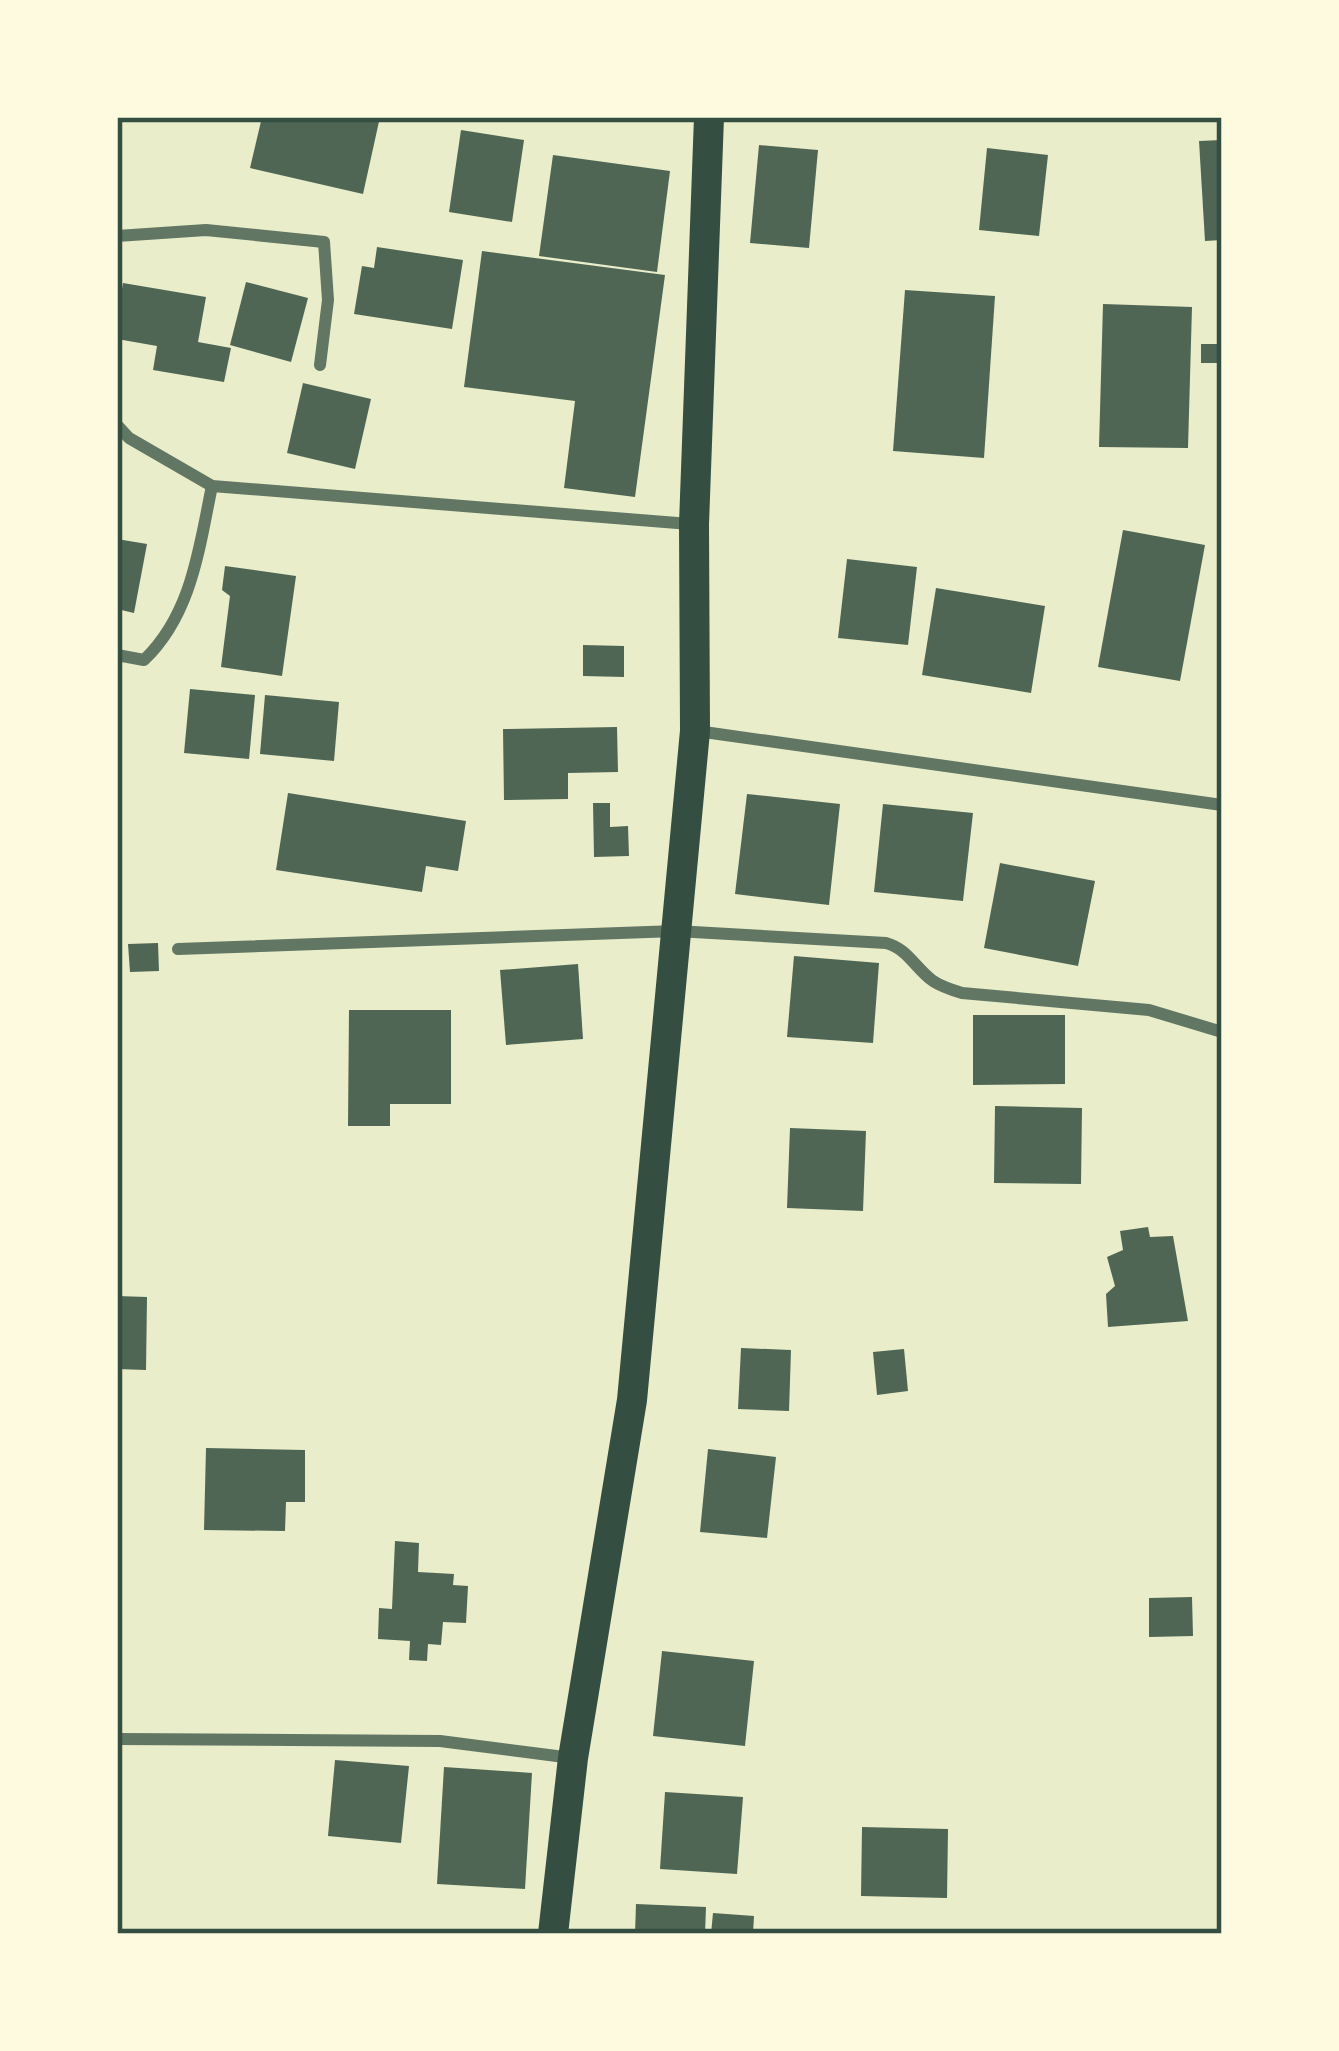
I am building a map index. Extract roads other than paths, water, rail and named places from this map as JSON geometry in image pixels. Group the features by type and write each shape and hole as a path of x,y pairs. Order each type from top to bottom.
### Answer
{"main road":[{"path":"553,1934 573,1758 632,1400 695,731 694,524 709,117"}],"street":[{"path":"117,236 206,230 324,242 328,301 320,365"},
{"path":"117,425 129,438 212,486 694,524"},
{"path":"117,655 144,660 163,642 180,612 212,486"},
{"path":"695,731 1222,805"},
{"path":"178,949 676,931 886,943 902,947 938,985 962,993 1149,1010 1222,1032"},
{"path":"117,1739 440,1742 573,1758"}]}
